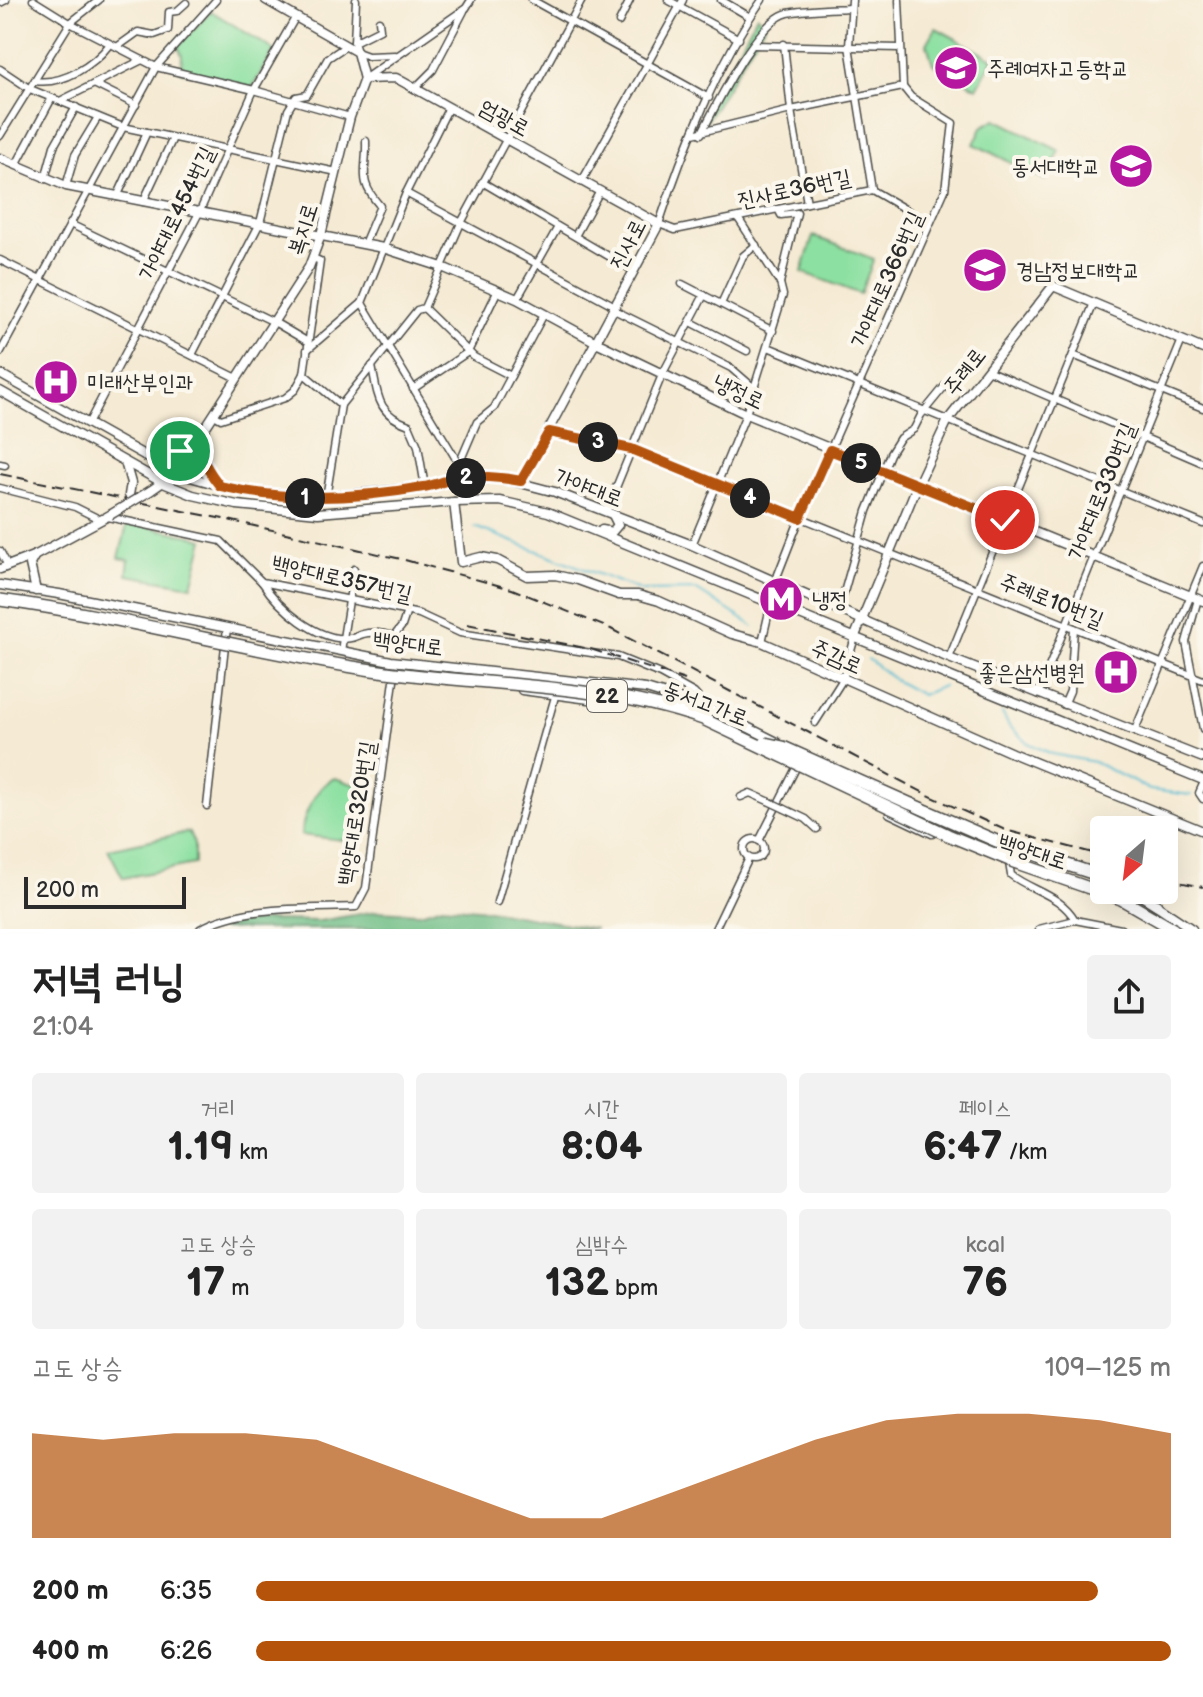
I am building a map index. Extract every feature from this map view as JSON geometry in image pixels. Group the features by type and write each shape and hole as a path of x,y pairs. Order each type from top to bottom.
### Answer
{"highway":[{"name":"동서고가로","path":"0,593 81,605 371,663 649,695 706,713 932,822 1000,850 1090,878"},
{"name":"동서고가로","path":"0,603 81,612 371,670 649,702 703,719 828,780 1014,862 1121,899 1181,927"},
{"path":"828,780 849,797 933,836 1002,865 1127,906"},
{"path":"1139,904 1181,927"}],"main road":[{"path":"266,0 353,46 364,79"},
{"name":"엄광로","path":"364,79 396,78 659,224"},
{"name":"복지로","path":"4,568 36,555 106,517 176,473 313,258 350,117 364,79"},
{"name":"냉정로","path":"0,158 66,186 383,248 442,267 517,299 596,342 746,414 1197,599"},
{"name":"진사로","path":"521,481 659,224"},
{"name":"주례로","path":"855,636 948,420 1053,286 1203,349"},
{"name":"가야대로","path":"0,374 176,473 220,486 326,498 425,487 461,478 521,481 692,545 913,643 1203,758"},
{"name":"가야대로","path":"0,391 163,483 193,495 237,505 318,513 454,502 500,501 524,505 571,521 1182,771 1189,769 1203,779"},
{"path":"198,439 206,467 220,486"},
{"path":"146,457 192,448"},
{"path":"123,507 131,483 125,461"},
{"name":"주감로","path":"454,502 461,562 481,557 497,560 527,576 555,575 619,595 648,598 732,634 762,642 1012,753 1203,831"},
{"path":"571,521 612,532 618,525 609,514"},
{"path":"36,555 30,564 36,591"},
{"name":"백양대로","path":"0,585 397,661 646,689 709,708 965,832 1090,877"},
{"name":"백양대로","path":"0,603 395,677 618,703 689,718 718,728 914,825 1009,863 1103,894 1181,927"},
{"path":"884,648 879,642 883,637 913,643"},
{"path":"1157,905 1181,927 1203,929"},
{"path":"1127,906 1152,917"}],"street":[{"path":"0,3 6,0"},
{"path":"33,0 70,23 156,67 350,117"},
{"path":"0,136 70,23 99,0"},
{"path":"0,353 156,67 216,0"},
{"path":"353,46 356,0"},
{"path":"415,88 433,70 471,0"},
{"path":"532,0 709,98"},
{"path":"424,308 482,182 582,0"},
{"path":"619,22 630,0"},
{"path":"668,0 680,3 739,39"},
{"name":"진사로","path":"659,224 676,173 697,134 709,98 750,17 762,0"},
{"path":"697,134 791,110 903,87 899,0"},
{"path":"723,1 750,17"},
{"path":"35,81 49,83 85,68 138,32 154,35 168,30 169,12 177,11 186,3"},
{"path":"582,181 680,3"},
{"path":"697,134 762,33 785,14 852,4 849,46 872,190"},
{"path":"364,79 466,8"},
{"name":"가야대로454번길","path":"88,424 200,211 254,90 295,18"},
{"path":"192,355 260,223 283,131 296,97 307,95 328,58 380,29 379,21"},
{"path":"784,44 791,110 807,203"},
{"path":"753,45 900,48"},
{"path":"353,46 379,57 398,55"},
{"path":"60,101 142,60"},
{"path":"0,69 30,89 123,127 337,172"},
{"path":"96,83 136,105"},
{"name":"가야대로366번길","path":"775,582 800,518 945,190 953,123 911,97 903,87"},
{"path":"16,167 52,98"},
{"path":"45,179 54,146 76,107"},
{"path":"308,346 362,303 406,193 449,107"},
{"path":"66,186 78,149 98,117"},
{"path":"117,197 147,132"},
{"path":"143,202 173,138"},
{"path":"364,244 380,206 367,191 363,180 367,165 366,141"},
{"path":"482,182 634,271"},
{"name":"진사로36번길","path":"659,224 675,230 872,190 929,223"},
{"path":"575,236 600,191"},
{"path":"406,193 614,308 731,368 754,388"},
{"path":"778,209 781,215 797,213 780,283"},
{"path":"692,545 746,414 783,295 780,283 738,218"},
{"path":"70,224 274,322 308,346"},
{"path":"517,299 558,227"},
{"path":"721,304 743,256 756,245"},
{"path":"214,415 221,419 285,398 295,390 304,374 320,261 313,258"},
{"path":"0,260 237,378"},
{"path":"682,284 773,331"},
{"path":"413,389 468,352 498,290"},
{"path":"609,514 631,449 662,375 704,295"},
{"path":"362,303 459,464 461,478"},
{"path":"949,658 1094,303"},
{"path":"424,308 468,352 511,376"},
{"path":"326,498 341,405 417,310 424,308"},
{"path":"459,464 477,422 494,408 544,314"},
{"path":"691,322 747,351"},
{"name":"가야대로330번길","path":"1038,694 1182,340"},
{"path":"768,347 1203,524"},
{"path":"1073,355 1203,408"},
{"path":"372,366 382,408 393,420 409,425 418,446 425,487"},
{"path":"987,370 1203,463"},
{"path":"304,374 341,405"},
{"path":"839,610 882,471 900,438 914,429 953,376"},
{"name":"주례로10번길","path":"549,432 631,449 1203,680"},
{"name":"백양대로357번길","path":"0,488 106,517 221,541 262,582 419,614 460,633 618,657 660,674 694,693 709,708"},
{"path":"0,551 4,568"},
{"path":"1203,566 1186,642 1203,729"},
{"path":"341,651 354,569"},
{"path":"262,582 280,604 310,629 343,638 372,633 398,634 407,611"},
{"path":"1135,730 1163,664 1197,599"},
{"path":"762,642 771,603"},
{"path":"207,806 227,628"},
{"path":"1064,705 1070,691 1074,628"},
{"path":"815,723 843,679 855,636"},
{"name":"백양대로320번길","path":"200,929 226,918 268,911 356,907 366,888 397,661"},
{"path":"497,902 561,678"},
{"path":"759,841 803,755"},
{"path":"1203,779 1199,793 1203,799"},
{"path":"741,797 750,793 806,819 817,829"},
{"path":"750,840 759,841 763,845 763,854 755,859 749,858 746,845 750,840"},
{"path":"715,929 749,858"},
{"path":"1009,863 1011,875 1051,896 1070,911 1075,920"},
{"path":"1039,929 1075,920 1121,929"}],"green space":[{"path":"211,11 274,50 252,88 181,71 182,55 178,46"},
{"path":"757,15 765,24 707,120 704,117"},
{"path":"936,28 993,59 977,88 933,64 927,44"},
{"path":"996,119 1060,151 1045,180 974,144 982,127"},
{"path":"813,236 874,259 860,294 802,272"},
{"path":"127,525 204,539 192,586 127,575 129,560 119,558"},
{"path":"335,778 364,788 357,842 301,835 312,802 322,787"},
{"path":"189,832 194,844 194,864 123,878 108,849"},
{"path":"442,906 489,910 596,929 220,929 270,920 319,921 377,911 420,913"}],"waterway":[{"path":"475,527 642,591 697,590 753,626"},
{"path":"868,659 896,681 922,695 943,686"},
{"path":"1002,713 1009,726 1028,743 1052,754 1094,762 1150,790 1191,795"}],"railway":[{"path":"0,474 228,520 401,559 512,589 611,629 926,794 1005,830 1090,852"},
{"path":"467,624 590,649 685,680"},
{"path":"1178,882 1203,887"}],"place":[{"name":"주례여자고등학교","path":"956,68"},
{"name":"동서대학교","path":"1131,166"},
{"name":"경남정보대학교","path":"985,270"},
{"name":"미래산부인과","path":"56,382"},
{"name":"냉정","path":"781,599"},
{"name":"좋은삼선병원","path":"1116,672"}],"route":[{"path":"180,451 192,448 198,439 206,467 220,486 240,491 318,498 425,487 473,477 521,481 549,432 631,449 800,518 830,450 1005,520"}]}
